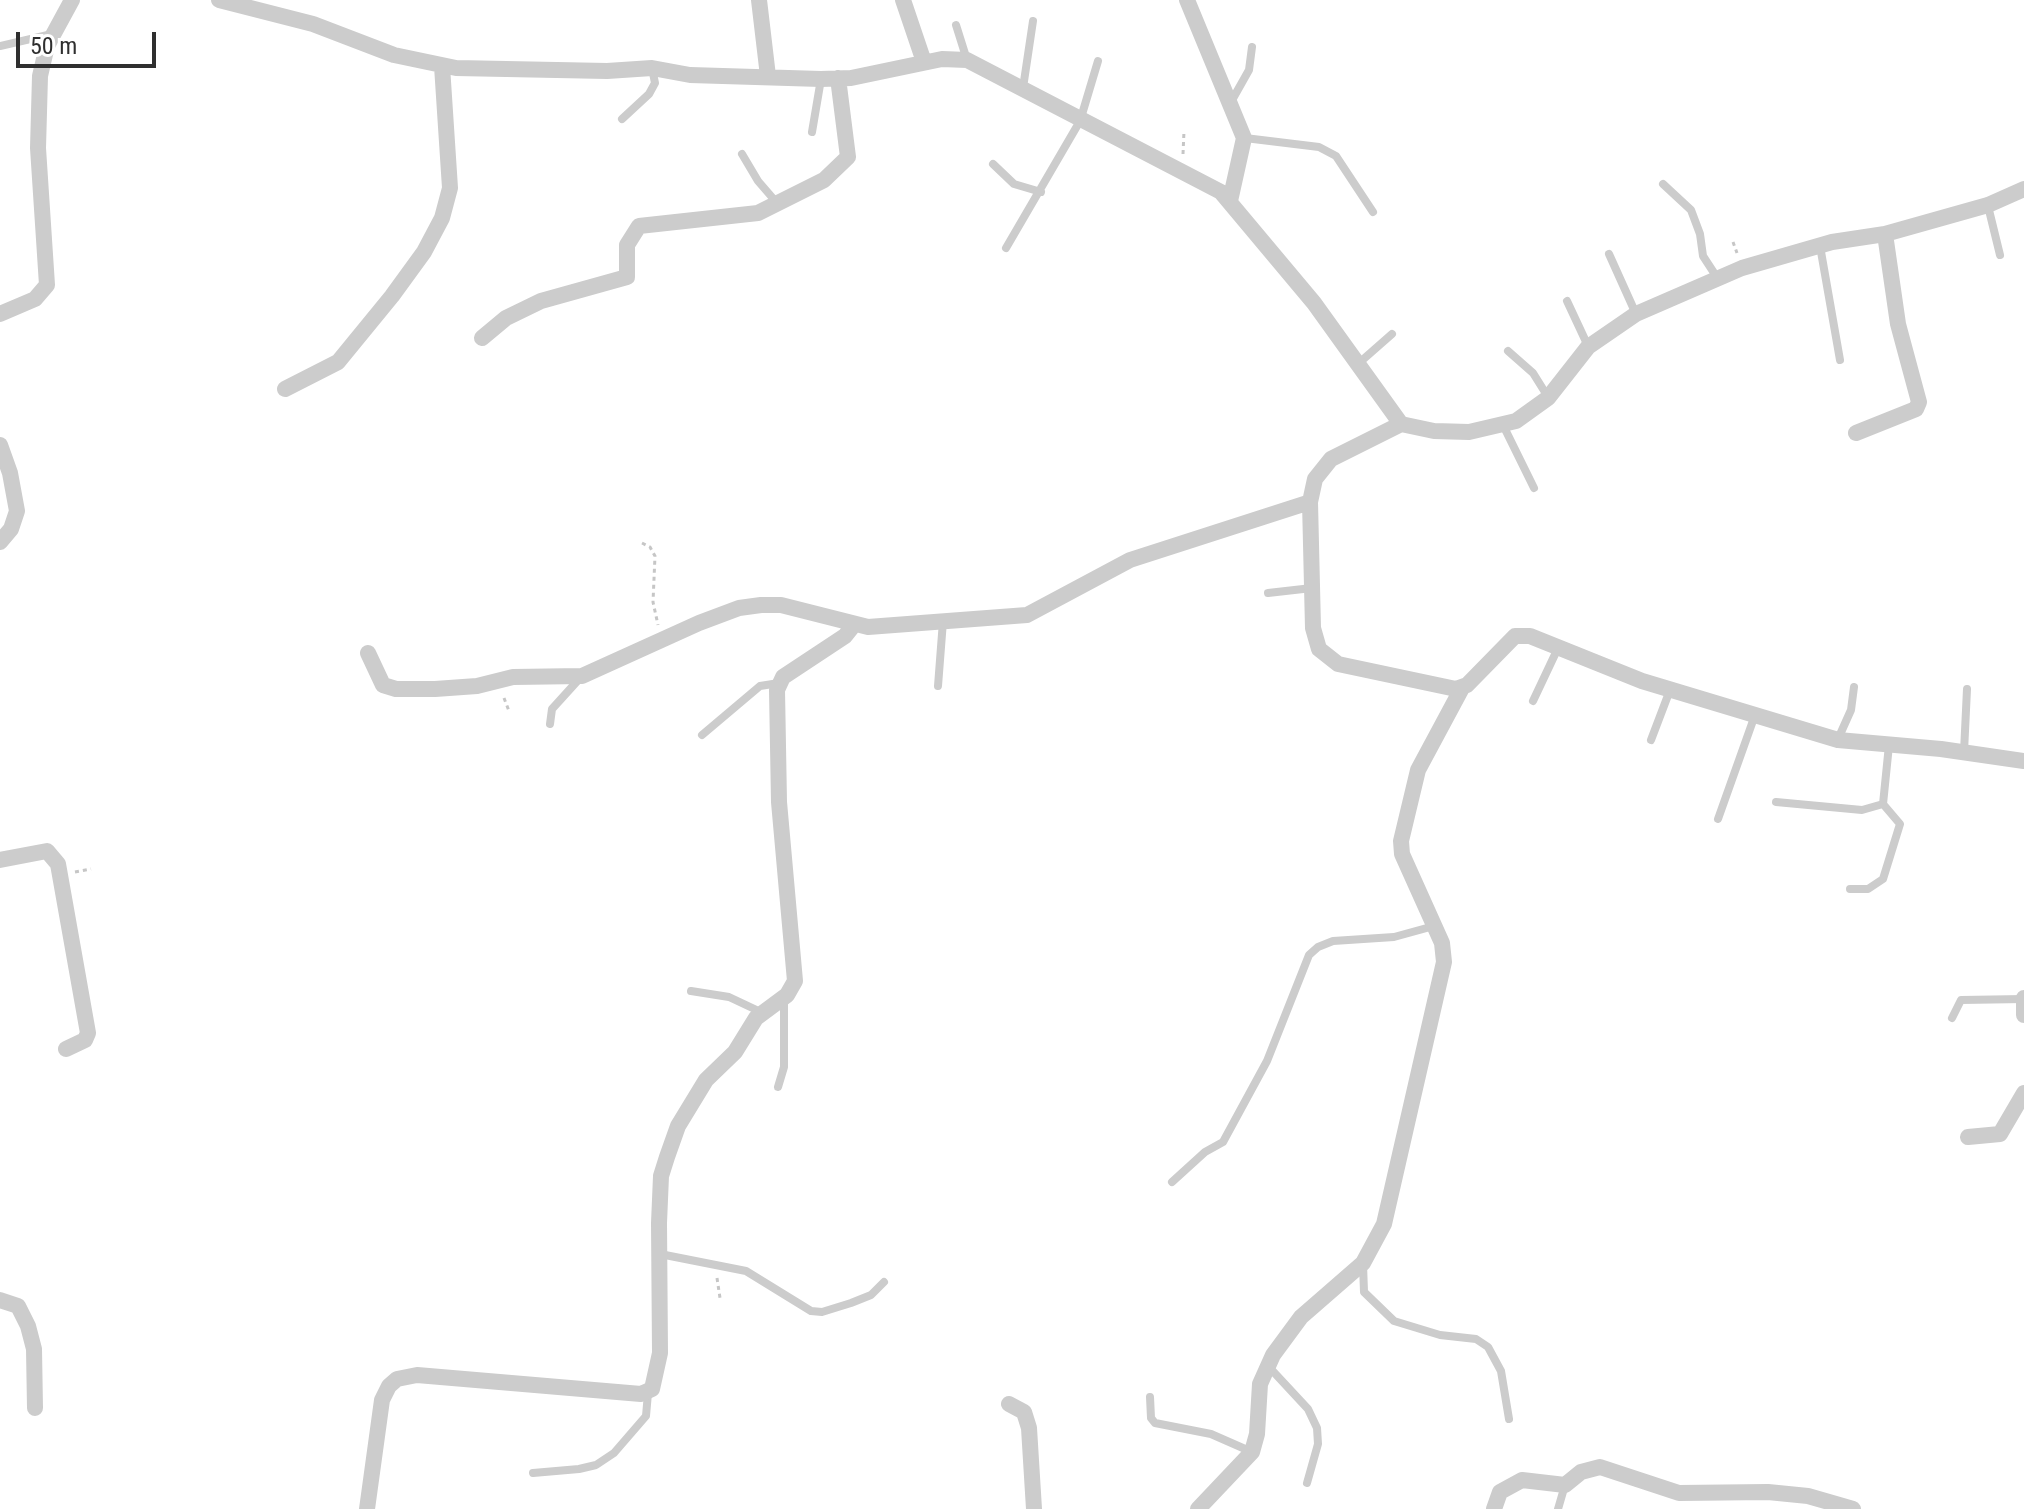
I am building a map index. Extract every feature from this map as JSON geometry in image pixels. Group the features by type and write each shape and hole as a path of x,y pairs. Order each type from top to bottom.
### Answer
{"street":[{"path":"0,314 35,299 47,285 39,118 40,76 52,34 72,0"},
{"path":"219,0 270,5 394,55 442,66 593,71 652,68 690,75 829,79 924,62 967,60 1080,121 1182,170 1230,201 1359,363 1401,424"},
{"path":"759,0 768,76"},
{"path":"903,0 924,62"},
{"path":"1187,0 1244,138 1230,201"},
{"path":"285,389 338,362 416,263 442,218 450,188 450,173 442,66"},
{"path":"482,338 506,318 541,301 627,277 627,245 639,226 687,218 743,216 824,180 848,157 829,79"},
{"path":"1462,688 1430,685 1338,664 1319,649 1313,628 1310,502 1315,479 1331,459 1401,424 1434,431 1469,432 1503,425 1527,415 1548,398 1588,347 1636,314 1742,268 1819,245 1885,234 1988,205 2024,189"},
{"path":"1856,433 1916,409 1919,402 1898,324 1885,234"},
{"path":"0,445 10,473 17,511 11,529 0,542"},
{"path":"368,653 383,685 396,689 477,686 544,675 582,676 739,608 761,605 781,605 831,615 853,626 1027,615 1130,560 1310,502"},
{"path":"367,1509 382,1400 389,1386 397,1379 417,1375 648,1393 656,1379 660,1353 661,1176 678,1126 706,1080 735,1052 756,1018 784,998 796,974 779,802 775,708 779,683 845,636 853,626"},
{"path":"1198,1509 1252,1452 1257,1434 1260,1384 1268,1366 1301,1317 1363,1263 1377,1243 1394,1190 1405,1125 1418,1087 1443,977 1444,951 1402,854 1401,841 1418,770 1462,688 1515,636 1530,636 1670,690 1838,740 2024,761"},
{"path":"0,860 47,851 58,864 88,1033 85,1040 66,1049"},
{"path":"2024,998 2024,1015"},
{"path":"1968,1137 2000,1134 2024,1093"},
{"path":"0,1300 18,1306 28,1326 34,1349 35,1408"},
{"path":"1009,1404 1024,1412 1029,1428 1034,1509"},
{"path":"1494,1509 1500,1492 1522,1480 1565,1485 1581,1472 1600,1467 1679,1493 1768,1492 1808,1496 1853,1509"}],"lane":[{"path":"1023,89 1033,21"},
{"path":"956,25 967,60"},
{"path":"0,46 52,34"},
{"path":"1231,103 1249,70 1252,47"},
{"path":"1006,248 1080,121 1098,61"},
{"path":"622,119 649,94 655,83 652,68"},
{"path":"812,132 829,79"},
{"path":"1244,138 1319,147 1336,156 1373,212"},
{"path":"742,154 758,181 777,203"},
{"path":"993,164 1014,184 1041,192"},
{"path":"1663,184 1691,210 1700,234 1703,256 1719,280"},
{"path":"1988,205 2000,255"},
{"path":"1819,245 1840,360"},
{"path":"1609,254 1636,314"},
{"path":"1567,301 1588,347"},
{"path":"1359,363 1392,334"},
{"path":"1508,351 1533,373 1548,398"},
{"path":"1503,425 1534,488"},
{"path":"1268,593 1312,588"},
{"path":"938,686 943,621"},
{"path":"1533,701 1558,647"},
{"path":"550,724 552,709 582,676"},
{"path":"702,735 765,682 779,683"},
{"path":"1838,740 1851,710 1854,687"},
{"path":"1964,752 1967,689"},
{"path":"1651,740 1670,690"},
{"path":"1718,819 1755,715"},
{"path":"1850,889 1868,889 1883,879 1900,824 1883,804 1889,744"},
{"path":"1776,802 1845,809 1883,804"},
{"path":"1172,1182 1228,1135 1267,1061 1309,955 1333,941 1394,937 1434,926"},
{"path":"691,991 729,997 764,1013"},
{"path":"778,1087 784,1067 784,998"},
{"path":"1952,1018 1961,1000 2024,998"},
{"path":"660,1254 746,1271 811,1311 822,1312 851,1303 871,1295 884,1282"},
{"path":"1363,1263 1364,1292 1394,1321 1440,1335 1476,1339 1488,1347 1503,1379 1509,1419"},
{"path":"1268,1366 1308,1409 1317,1428 1318,1444 1307,1483"},
{"path":"533,1473 596,1465 614,1453 646,1416 648,1393"},
{"path":"1150,1397 1151,1418 1155,1423 1211,1434 1252,1452"},
{"path":"1558,1509 1565,1485"}],"path":[{"path":"1182,170 1184,131"},
{"path":"642,543 650,547 655,556 653,602 663,640"},
{"path":"715,1264 720,1298"}]}
